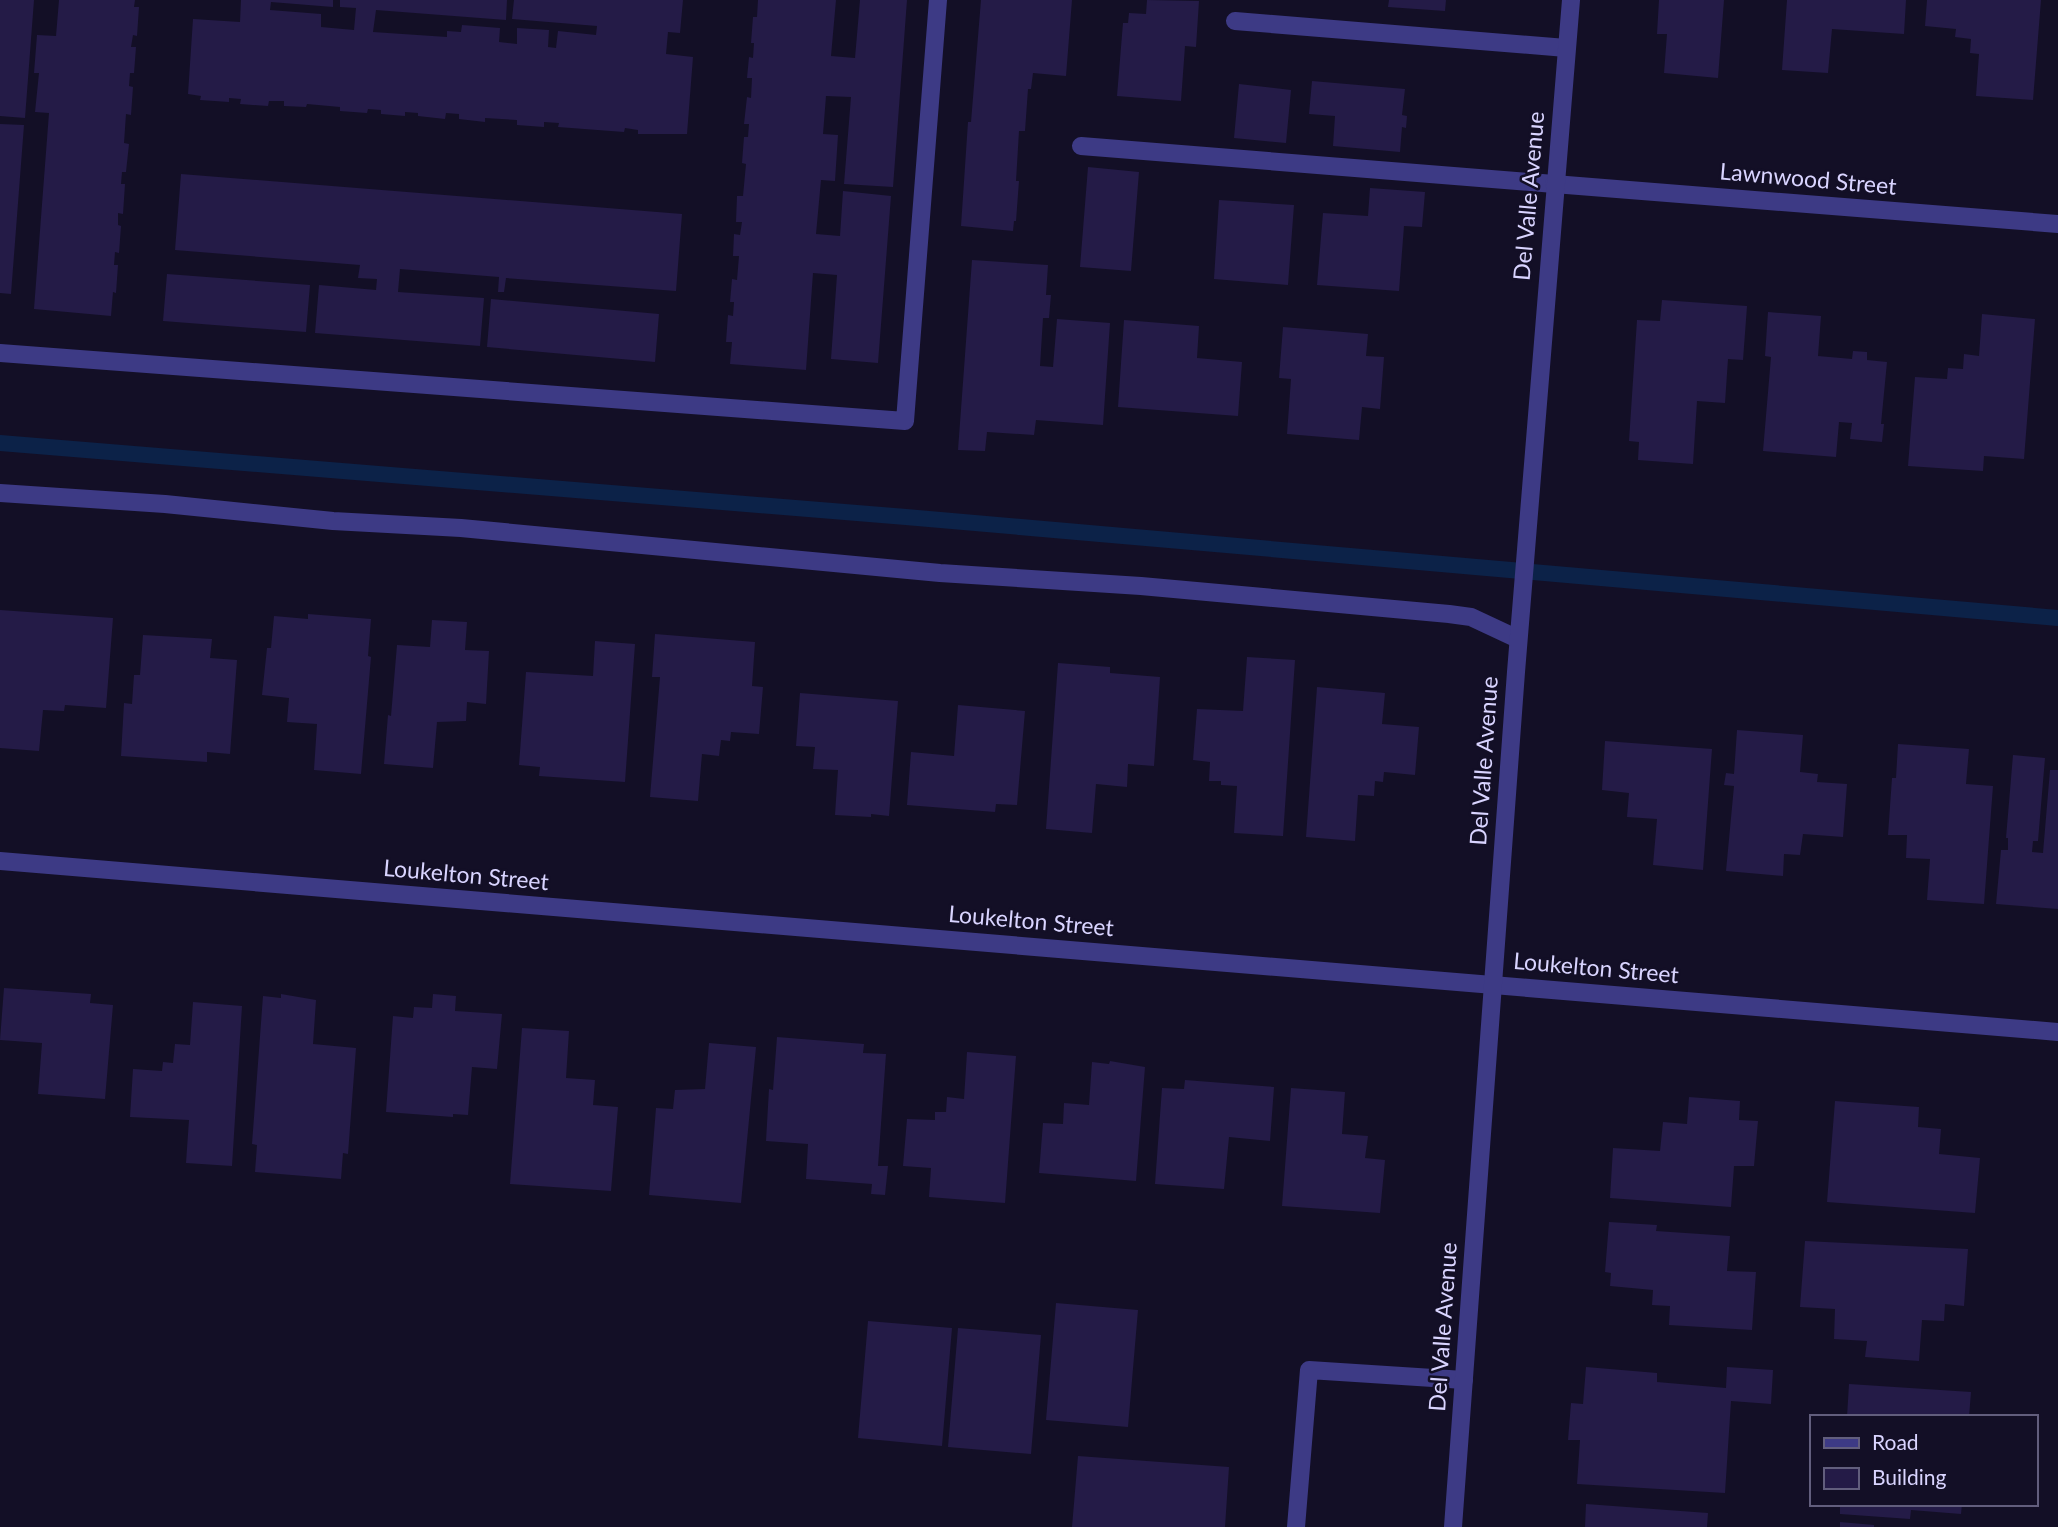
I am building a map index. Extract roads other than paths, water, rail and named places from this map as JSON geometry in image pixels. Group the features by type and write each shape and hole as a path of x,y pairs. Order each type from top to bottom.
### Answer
{"street":[{"path":"0,353 905,421 938,0"},
{"name":"Del Valle Avenue","path":"1453,1527 1518,639 1571,0"},
{"path":"1235,21 1566,48"},
{"name":"Lawnwood Street","path":"1081,146 2058,224"},
{"path":"0,493 165,503 333,521 461,528 940,573 1141,586 1449,614 1471,617 1518,639"},
{"name":"Loukelton Street","path":"0,861 2058,1032"},
{"path":"1296,1527 1309,1370 1464,1380"}],"waterway":[{"path":"0,443 906,517 2058,618"}]}
